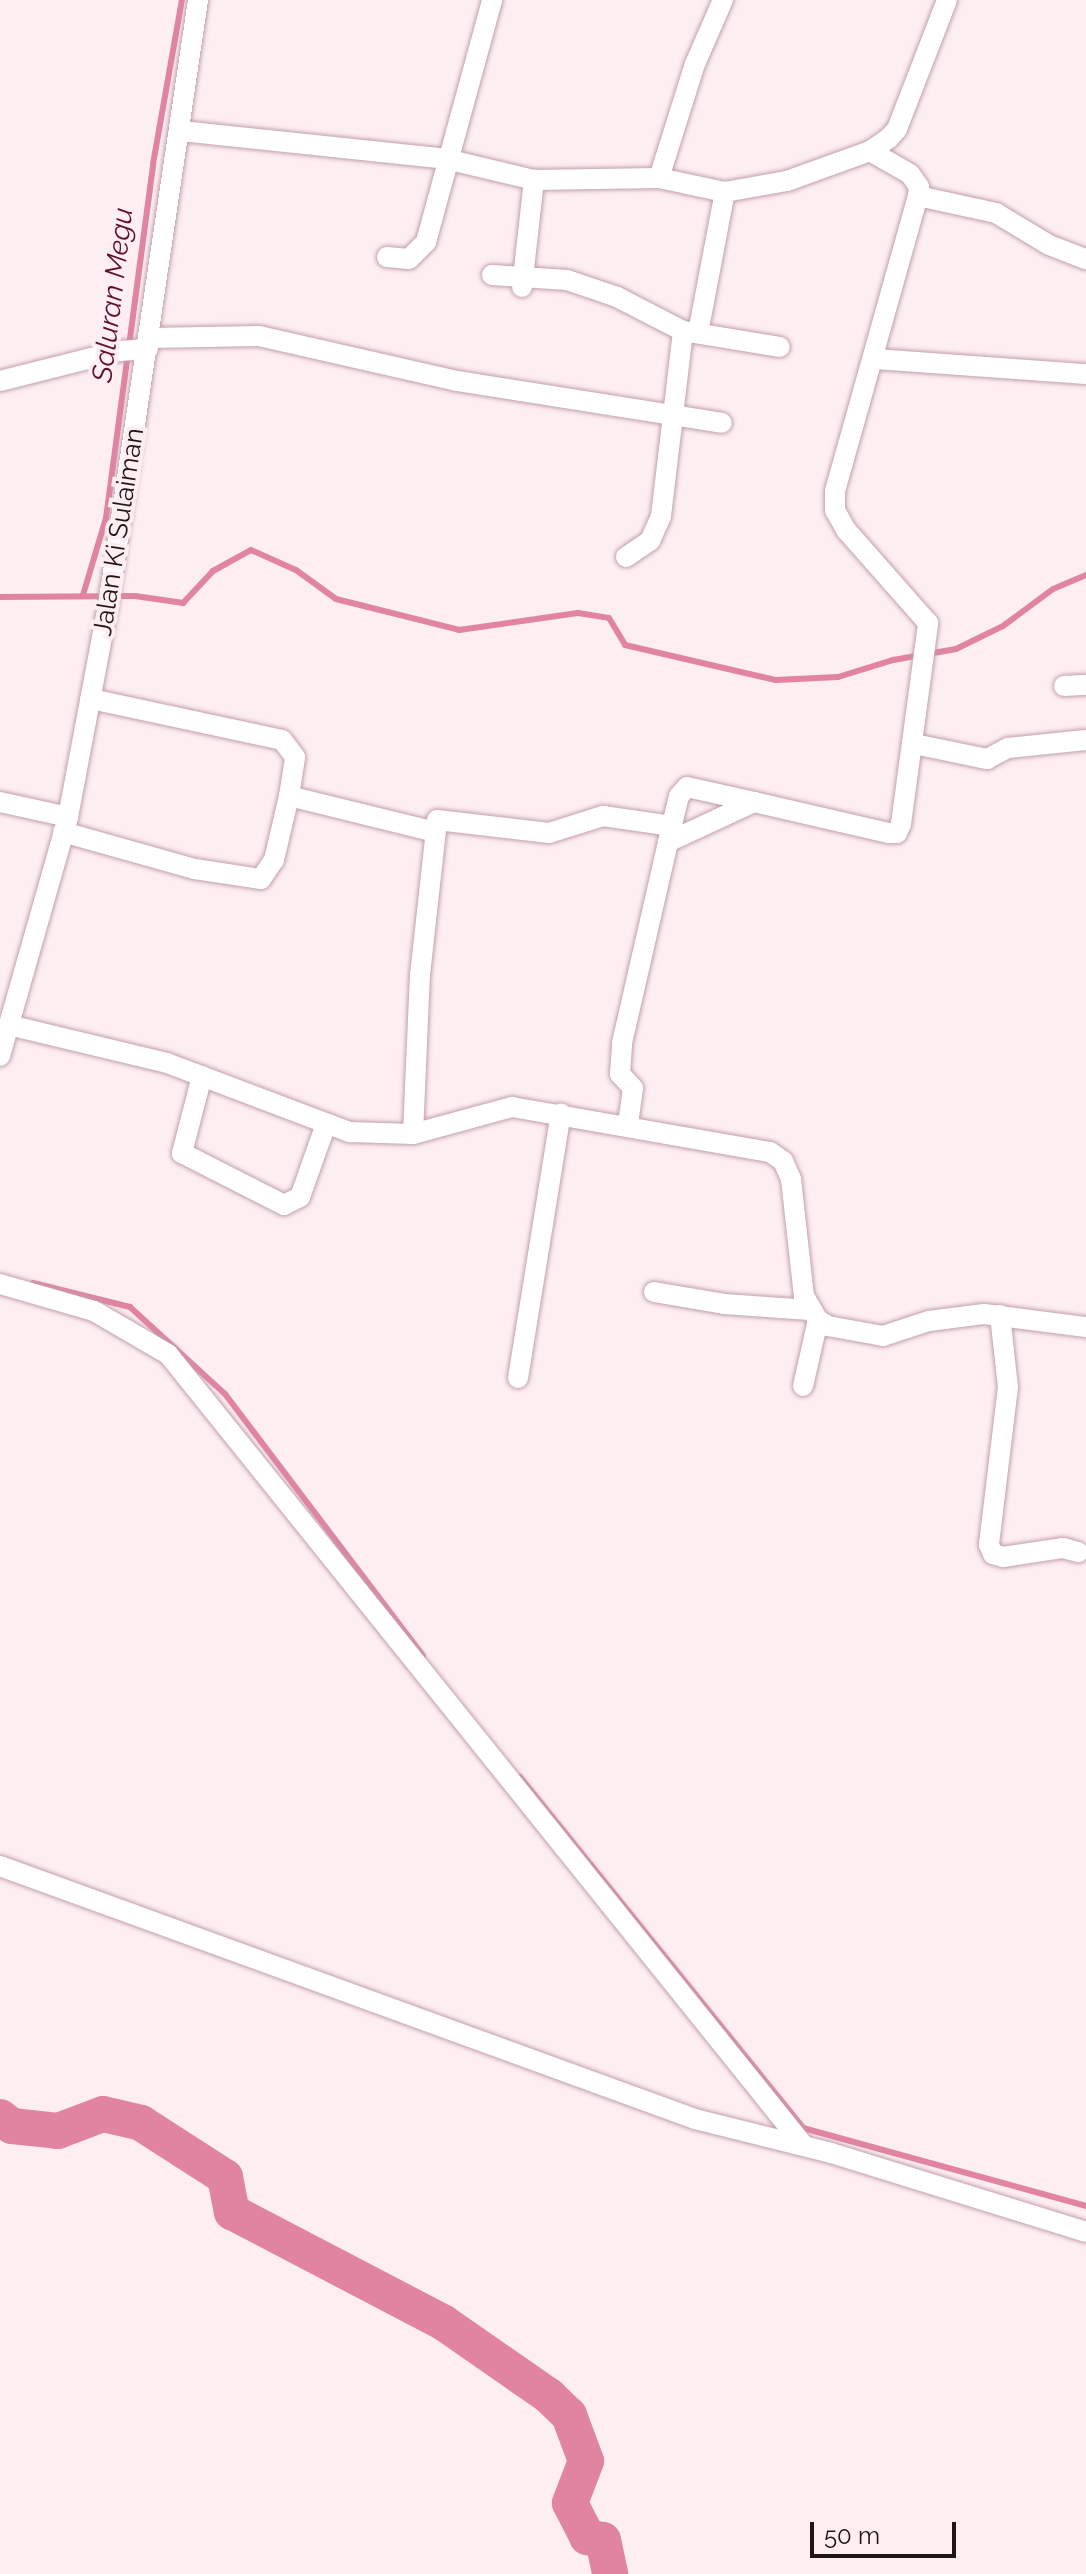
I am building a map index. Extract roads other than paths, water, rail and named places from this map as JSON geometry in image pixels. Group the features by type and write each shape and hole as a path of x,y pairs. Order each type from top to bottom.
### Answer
{"street":[{"name":"Jalan Ki Sulaiman","path":"0,1056 66,824 110,597 137,347 181,131 198,0"},
{"path":"387,257 409,259 426,242 446,159 492,0"},
{"path":"659,178 695,64 723,0"},
{"path":"181,131 446,159 534,180 659,178 725,192 787,181 870,151 897,129 947,0"},
{"path":"628,1124 633,1088 620,1074 622,1043 679,796 691,785 897,833 928,650 921,611 876,569 835,510 835,491 875,359 919,187 910,174 870,151"},
{"path":"523,282 534,180"},
{"path":"626,557 650,541 661,516 671,416 725,192"},
{"path":"918,196 996,213 1049,245 1086,259"},
{"path":"492,275 523,282 567,280 604,292 691,332 780,347"},
{"path":"0,381 137,347 259,336 457,381 722,423"},
{"path":"875,359 1086,374"},
{"path":"1064,686 1086,685"},
{"path":"0,802 195,869 261,879 274,860 295,757 282,740 90,699"},
{"path":"914,744 987,759 1008,748 1086,740"},
{"path":"289,796 432,831"},
{"path":"413,1134 432,831 441,819 537,832 603,816 670,834 754,802"},
{"path":"9,1025 105,1045 202,1076 326,1124 381,1136 413,1134 501,1107 628,1124 770,1152 783,1161 791,1179 804,1296 814,1315 803,1386"},
{"path":"202,1076 182,1153 284,1205 300,1197 326,1124"},
{"path":"518,1378 561,1113"},
{"path":"0,1284 94,1311 168,1354 804,2146"},
{"path":"654,1292 814,1315 841,1331 883,1336 963,1315 1000,1315 1086,1327"},
{"path":"1000,1315 1008,1387 989,1545 993,1554 1003,1557 1063,1548 1078,1552"},
{"path":"0,1866 695,2119 804,2146 1086,2232"}],"waterway":[{"name":"Saluran Megu","path":"83,595 106,518 153,164 182,0"},
{"path":"0,597 135,596 183,603 213,571 251,550 296,570 336,599 459,630 578,613 609,618 625,645 776,680 838,677 893,660 956,649 1003,626 1053,589 1086,575"},
{"path":"33,1283 130,1307 225,1394 423,1656"},
{"path":"520,1777 803,2128 1086,2206"},
{"path":"0,2117 12,2126 58,2131 103,2114 141,2123 225,2177 232,2212 444,2323 549,2396 569,2415 586,2461 570,2503 587,2537 603,2540 610,2574"}]}
